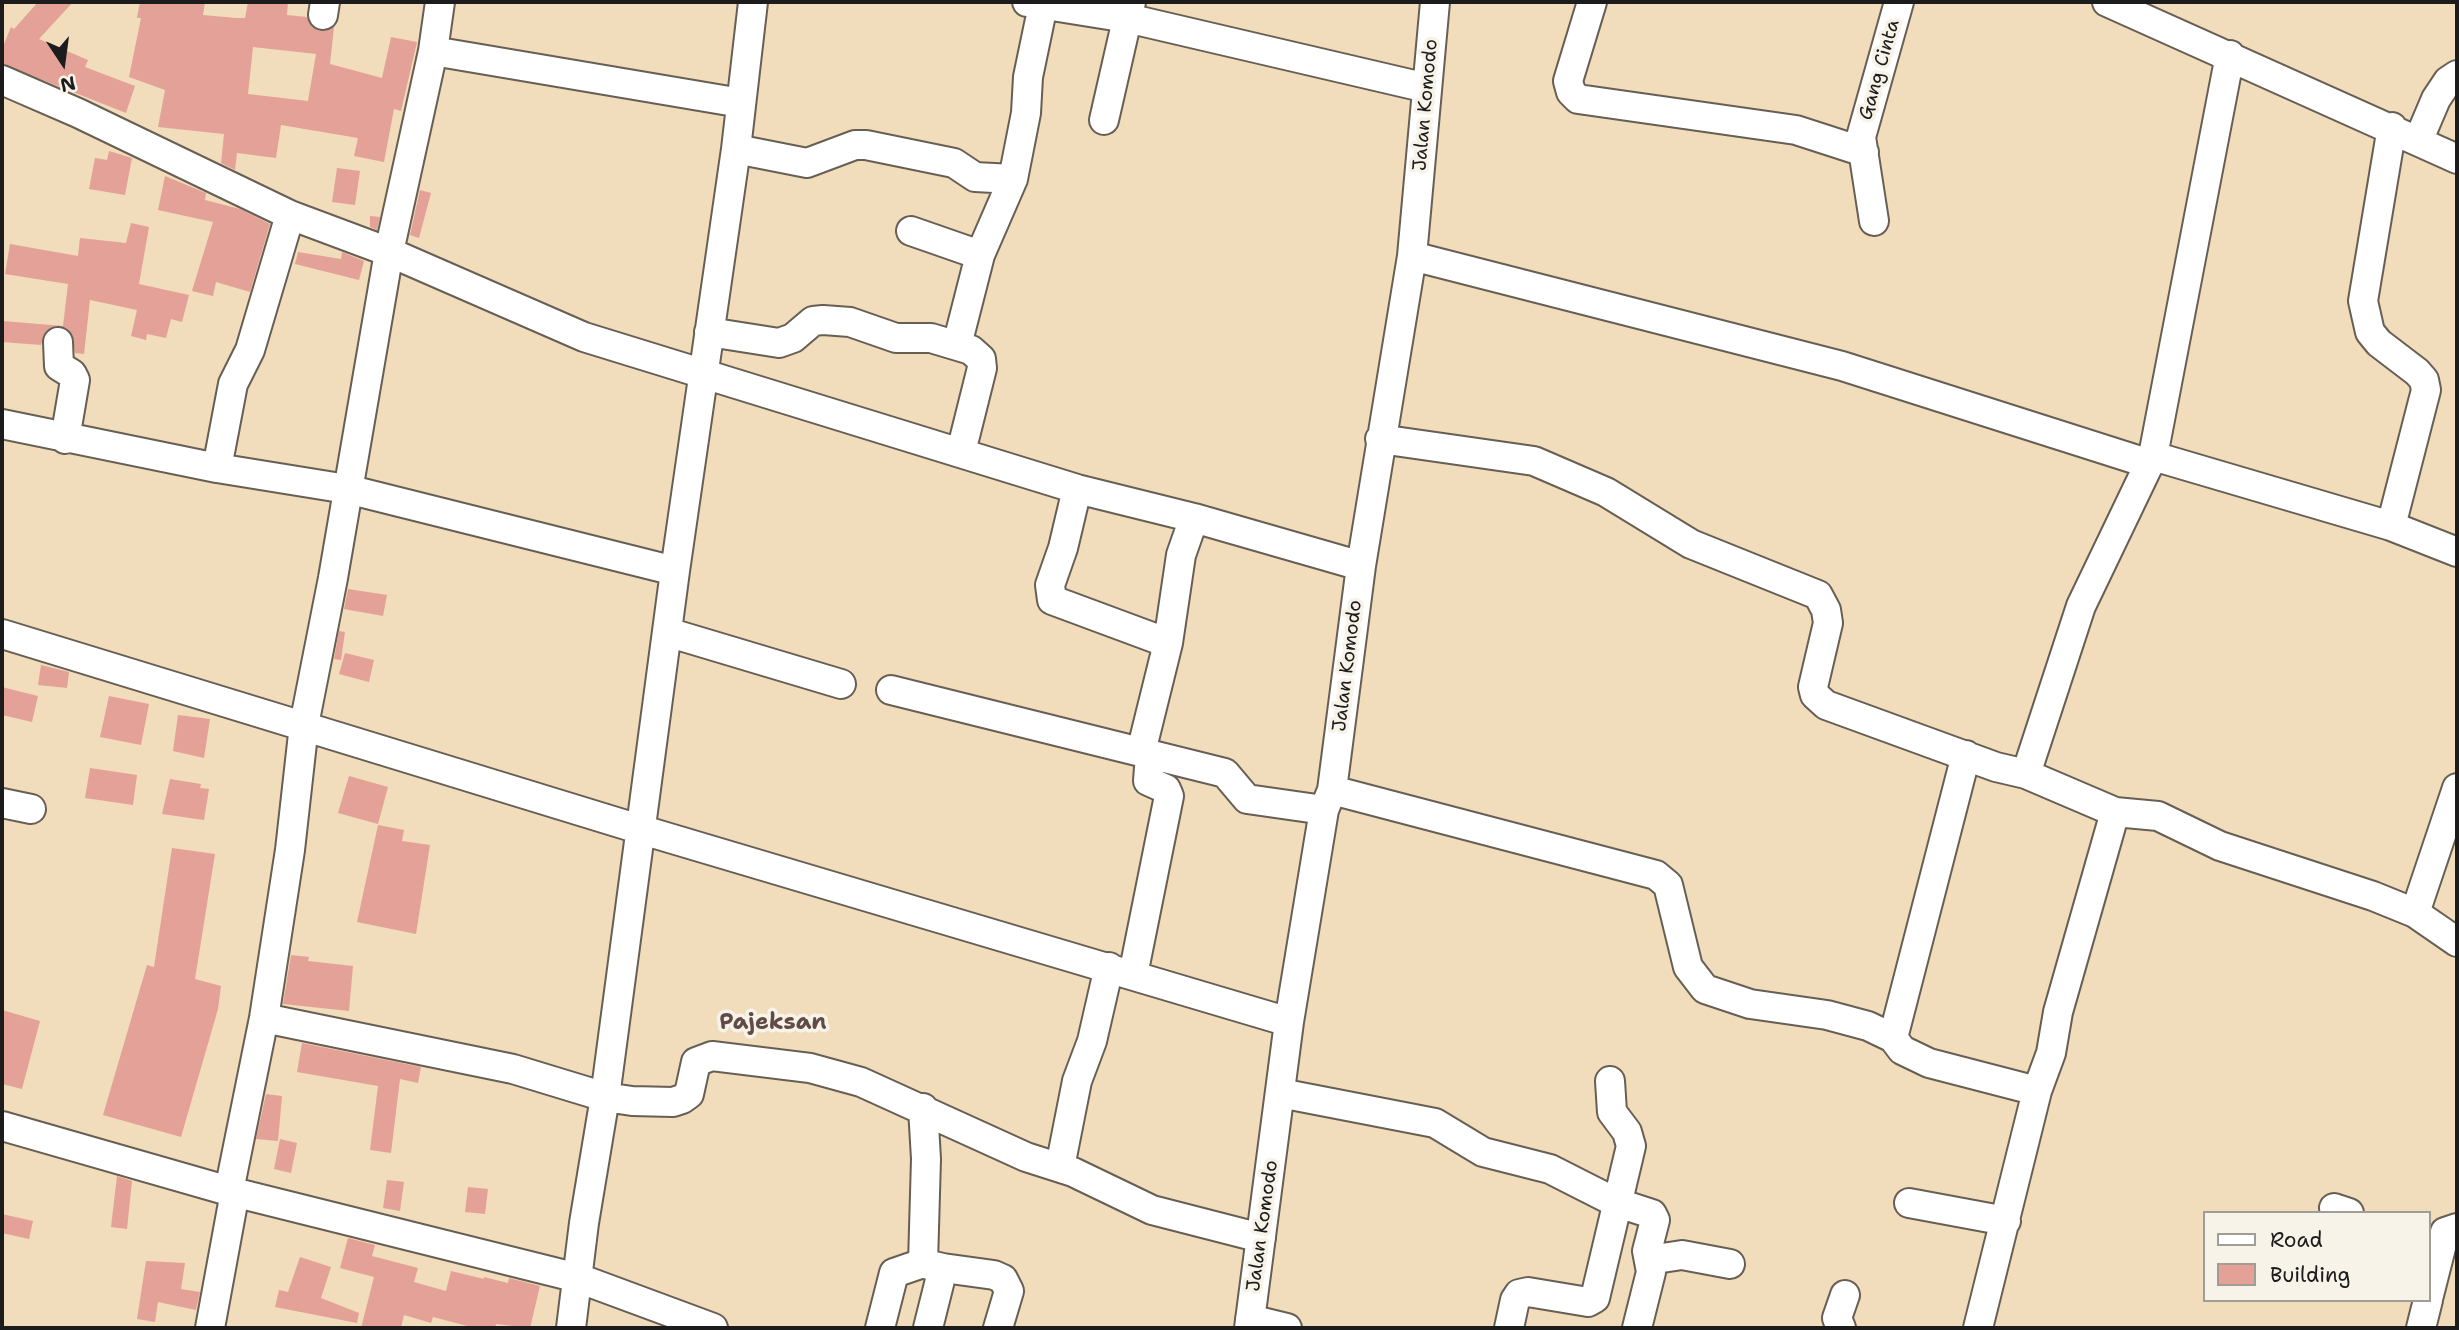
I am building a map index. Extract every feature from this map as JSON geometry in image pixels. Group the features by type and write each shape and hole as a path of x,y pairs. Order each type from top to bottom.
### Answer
{"street":[{"path":"210,1328 264,1018 290,850 304,725 389,252 433,51 440,2"},
{"path":"571,1328 584,1223 605,1097 675,570 705,376 753,2"},
{"name":"Jalan Komodo","path":"1250,1324 1289,1022 1328,800 1380,439 1412,256 1435,2"},
{"path":"1592,2 1568,81 1571,92 1578,99 1796,130 1864,152"},
{"name":"Gang Cinta","path":"1874,220 1861,137 1899,2"},
{"path":"2107,2 2419,139 2457,159"},
{"path":"957,345 980,255 1013,179 1026,113 1035,4 1129,10 1427,88"},
{"path":"1104,120 1129,10"},
{"path":"433,51 741,103"},
{"path":"2026,774 2081,607 2151,460 2230,55"},
{"path":"2419,139 2436,99 2448,81 2457,75"},
{"path":"2,80 78,113 290,215 389,252 584,337 1077,489 1194,518 1361,566"},
{"path":"2391,526 2426,390 2424,380 2417,372 2379,343 2370,332 2363,301 2392,127"},
{"path":"736,149 807,163 855,145 866,145 954,163 975,177 1013,179"},
{"path":"217,468 233,384 250,350 290,215"},
{"path":"911,231 980,255"},
{"path":"1412,256 1842,366 2151,460 2391,526 2457,552"},
{"path":"709,332 779,343 793,338 813,321 823,320 850,322 896,338 931,338 971,350 981,359 982,368 961,452"},
{"path":"58,342 59,366 72,374 75,380 65,439"},
{"path":"2,424 217,468 347,489 675,570"},
{"path":"1380,439 1534,461 1606,492 1691,544 1808,589 1823,601 1828,623 1813,687 1819,701 2026,774 2115,812 2158,816 2220,846 2415,913 2457,942"},
{"path":"1077,489 1063,548 1050,585 1052,600 1168,643"},
{"path":"1060,1167 1077,1080 1121,971 1169,796 1166,789 1148,781 1146,753 1168,643 1181,555 1194,518"},
{"path":"667,632 841,684"},
{"path":"2,634 639,829 1289,1022"},
{"path":"891,690 1225,773 1247,799 1328,800 1656,875 1668,885 1688,967 1705,989 1750,1004 1827,1015 1868,1026 1893,1038 1902,1050 1929,1063 2037,1091"},
{"path":"1893,1038 1966,755"},
{"path":"2415,913 2457,788"},
{"path":"2,803 31,809"},
{"path":"1978,1328 2037,1091 2051,1053 2075,949 2115,812"},
{"path":"264,1018 513,1069 605,1097 632,1101 673,1102 682,1099 689,1094 696,1062 712,1056 828,1072 861,1082 923,1108 1017,1153 1060,1167 1152,1210 1261,1238"},
{"path":"1509,1328 1515,1300 1519,1294 1528,1292 1587,1302 1595,1298 1615,1202 1629,1160 1630,1146 1627,1132 1612,1112 1610,1080"},
{"path":"1280,1093 1435,1123 1483,1152 1549,1169 1615,1202 1654,1217 1647,1251 1651,1272 1637,1328"},
{"path":"923,1108 933,1266 928,1328"},
{"path":"2,1126 232,1192 578,1278 713,1328"},
{"path":"1909,1203 2006,1222"},
{"path":"2431,1286 2443,1235"},
{"path":"1648,1260 1682,1255 1730,1264"},
{"path":"880,1328 894,1273 933,1266 994,1275 1003,1279 1009,1292 998,1328"},
{"path":"1841,1328 1837,1318 1845,1295"},
{"path":"2421,1328 2428,1302"},
{"path":"1250,1324 1287,1328"}],"building":[{"path":"38,2 73,2 39,39 88,60 85,67 135,86 126,113 2,64 2,49 11,27 14,29"},
{"path":"140,2 205,2 203,15 245,18 248,2 288,2 287,15 307,17 312,27 320,31 334,27 330,64 382,78 391,37 417,42 401,111 394,109 384,162 354,156 358,138 281,125 276,158 237,153 235,170 221,163 224,134 158,127 165,90 129,77 141,18 137,18","holes":["253,47 316,54 308,101 248,94"]},
{"path":"109,151 132,158 125,195 89,189 95,158 107,160"},
{"path":"337,168 360,171 355,205 332,202"},
{"path":"165,176 206,193 205,200 240,209 270,224 250,292 216,282 213,296 192,291 213,222 158,210"},
{"path":"420,190 431,193 419,238 410,235"},
{"path":"370,216 380,217 377,230 370,227"},
{"path":"131,223 149,227 139,284 189,295 182,322 171,319 166,338 147,334 146,340 131,336 137,310 90,300 84,354 75,353 72,334 59,326 63,326 68,284 5,274 10,244 78,256 80,238 126,243"},
{"path":"298,252 341,259 342,252 364,261 359,280 295,264"},
{"path":"3,321 57,326 44,334 41,345 2,342"},
{"path":"348,589 387,595 383,616 344,609"},
{"path":"339,631 345,632 341,660 334,659"},
{"path":"345,653 374,660 369,682 339,674"},
{"path":"41,665 69,672 67,688 38,685"},
{"path":"2,687 38,696 32,722 2,715"},
{"path":"109,696 149,704 141,745 100,737"},
{"path":"178,715 210,719 204,758 173,751"},
{"path":"90,768 137,775 133,805 85,798"},
{"path":"349,776 388,787 378,824 338,813"},
{"path":"170,779 201,784 200,788 209,789 204,820 162,814"},
{"path":"378,825 404,830 402,841 430,845 416,934 357,922"},
{"path":"172,848 215,854 195,979 221,986 218,1009 181,1137 103,1115 147,965 154,967"},
{"path":"291,955 309,957 308,961 353,966 349,1011 283,1004"},
{"path":"2,1010 40,1021 22,1089 2,1084"},
{"path":"302,1043 421,1067 418,1083 400,1079 391,1153 370,1150 378,1086 297,1072"},
{"path":"266,1094 282,1096 278,1141 256,1139"},
{"path":"280,1139 297,1143 291,1173 274,1169"},
{"path":"117,1176 132,1181 127,1229 111,1227"},
{"path":"387,1180 404,1182 400,1211 383,1208"},
{"path":"468,1187 488,1189 485,1214 465,1212"},
{"path":"2,1214 33,1221 29,1239 2,1233"},
{"path":"348,1238 375,1245 372,1256 418,1268 414,1282 446,1291 451,1271 508,1283 509,1278 540,1286 530,1328 496,1324 495,1328 475,1328 433,1317 431,1323 404,1315 401,1328 361,1328 374,1277 340,1268"},
{"path":"300,1257 331,1267 321,1298 359,1313 357,1323 275,1307 279,1290 288,1292"},
{"path":"146,1261 185,1263 181,1289 200,1292 196,1310 158,1302 155,1322 137,1319"}],"district":[{"name":"Pajeksan","path":"773,1023"}]}
